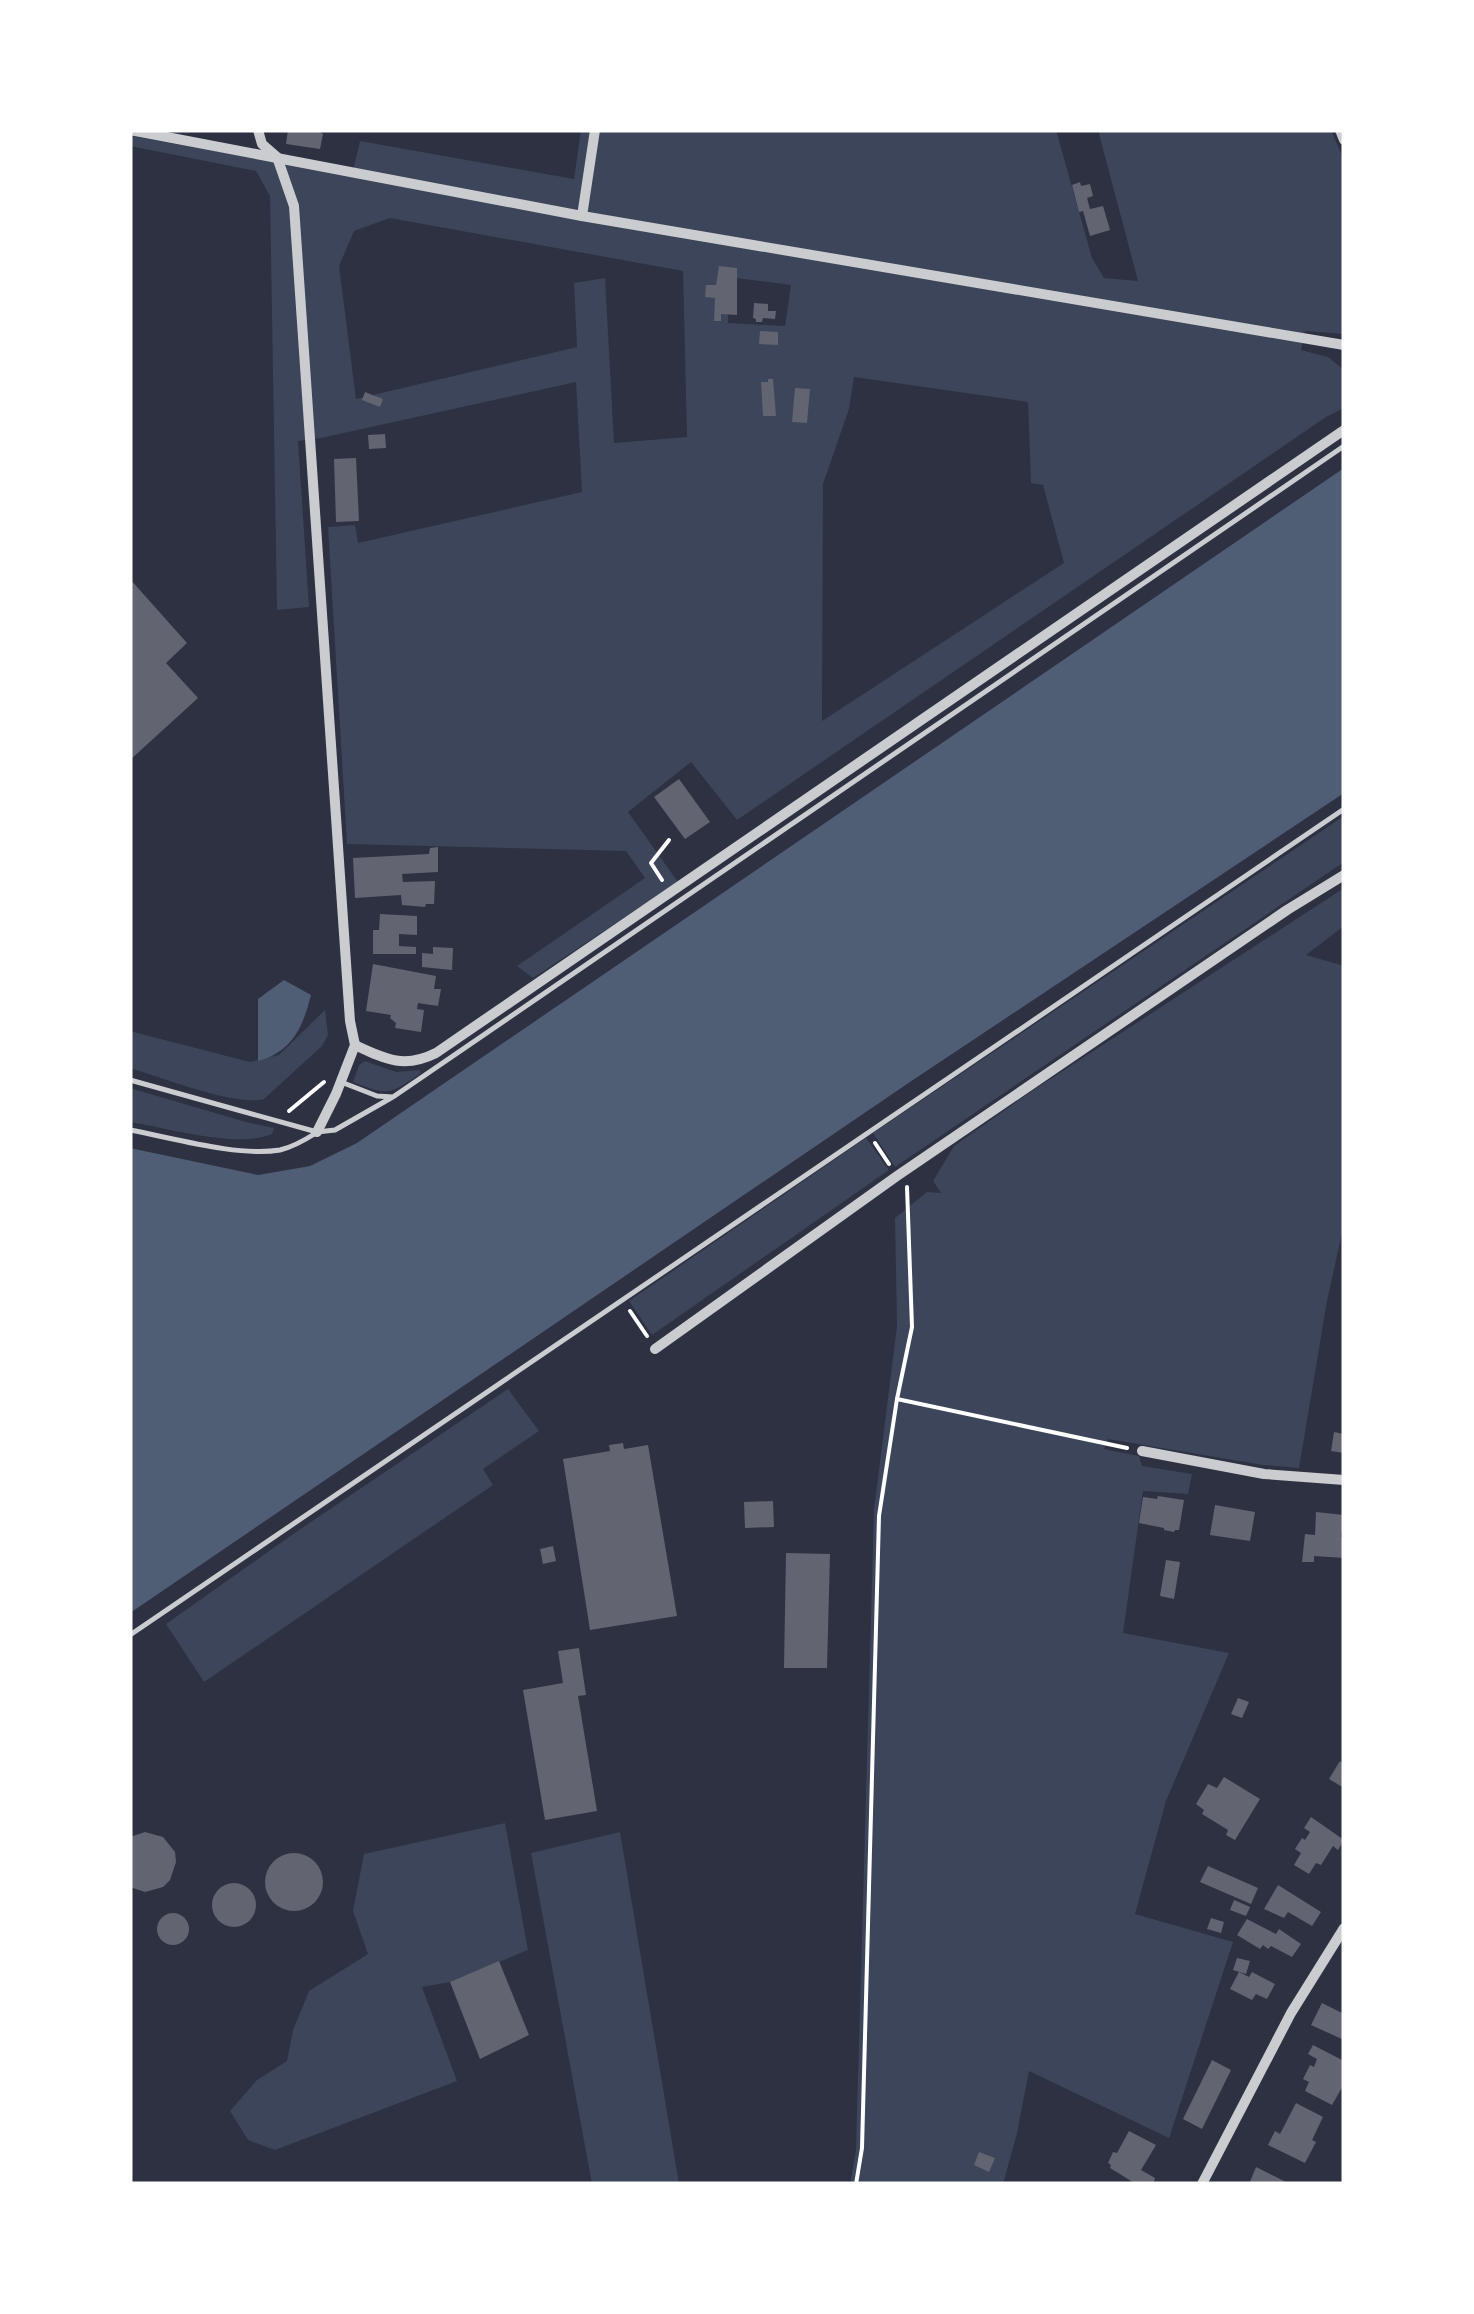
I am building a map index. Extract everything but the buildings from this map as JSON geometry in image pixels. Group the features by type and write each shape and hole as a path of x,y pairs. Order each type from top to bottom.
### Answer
{"street":[{"path":"130,130 582,216 1344,345"},
{"path":"258,130 262,144 277,157 294,206 348,1001 355,1045 317,1132"},
{"path":"582,216 595,130"},
{"path":"1340,130 1344,140"},
{"path":"355,1045 395,1062 422,1060 436,1053 1344,430"},
{"path":"655,1348 897,1176 1344,875"},
{"path":"1142,1451 1264,1474 1344,1480"},
{"path":"1202,2184 1291,2013 1344,1928"}],"lane":[{"path":"130,1080 317,1132 335,1130 393,1097 1344,446"},
{"path":"130,1634 1344,809"},
{"path":"341,1082 377,1096 393,1097"},
{"path":"130,1130 234,1150 279,1150 299,1144 317,1132"}],"path":[{"path":"669,840 651,863 671,892"},
{"path":"276,1119 324,1082 341,1082"},
{"path":"856,2184 862,2148 878,1516 912,1326 907,1187 867,1132"},
{"path":"622,1300 655,1348"},
{"path":"897,1399 1142,1451"}],"shaded area":[{"path":"581,130 1056,130 1092,258 1104,278 1138,281 1098,130 1331,130 1344,160 1344,334 1305,331 1301,350 1328,357 1344,370 1344,408 737,820 691,762 628,812 678,882 533,978 517,966 645,878 626,851 347,844 328,527 355,525 358,543 582,492 576,382 298,441 309,607 277,610 270,196 256,171 130,146 130,136 352,175 360,141 574,179","holes":["390,218 683,271 687,437 614,443 605,278 574,283 577,347 356,399 339,266 354,231","728,277 791,285 785,326 728,323","854,377 1028,402 1031,483 1043,485 1064,563 822,721 823,484 849,409"]},
{"path":"1344,468 1344,793 907,1084 130,1613 130,1148 258,1175 310,1166 357,1143"},
{"path":"1344,816 1344,862 895,1167 873,1133"},
{"path":"1344,888 1344,926 1306,955 1344,966 1344,1224 1299,1468 1108,1439 1104,1449 1139,1456 1142,1466 1192,1474 1188,1494 1143,1491 1123,1633 1229,1653 1166,1801 1135,1914 1233,1942 1169,2138 1029,2071 1003,2184 850,2184 856,2150 874,1510 897,1326 895,1218 927,1192 941,1193 933,1181 954,1146"},
{"path":"284,980 311,995 308,1007 288,1045 258,1061 258,999"},
{"path":"325,1010 328,1035 322,1046 264,1099 217,1095 130,1068 130,1031 250,1062 279,1055"},
{"path":"365,1061 396,1072 421,1073 395,1089 374,1090 353,1082 359,1065"},
{"path":"130,1088 274,1128 272,1134 241,1139 130,1122"},
{"path":"866,1138 889,1170 652,1335 629,1301"},
{"path":"508,1389 539,1431 483,1469 493,1485 204,1682 166,1624"},
{"path":"505,1823 528,1950 450,1982 422,1987 457,2081 275,2150 248,2140 230,2111 257,2080 287,2061 293,2030 309,1991 368,1954 353,1911 364,1854"},
{"path":"620,1832 679,2184 592,2184 531,1853"}]}
